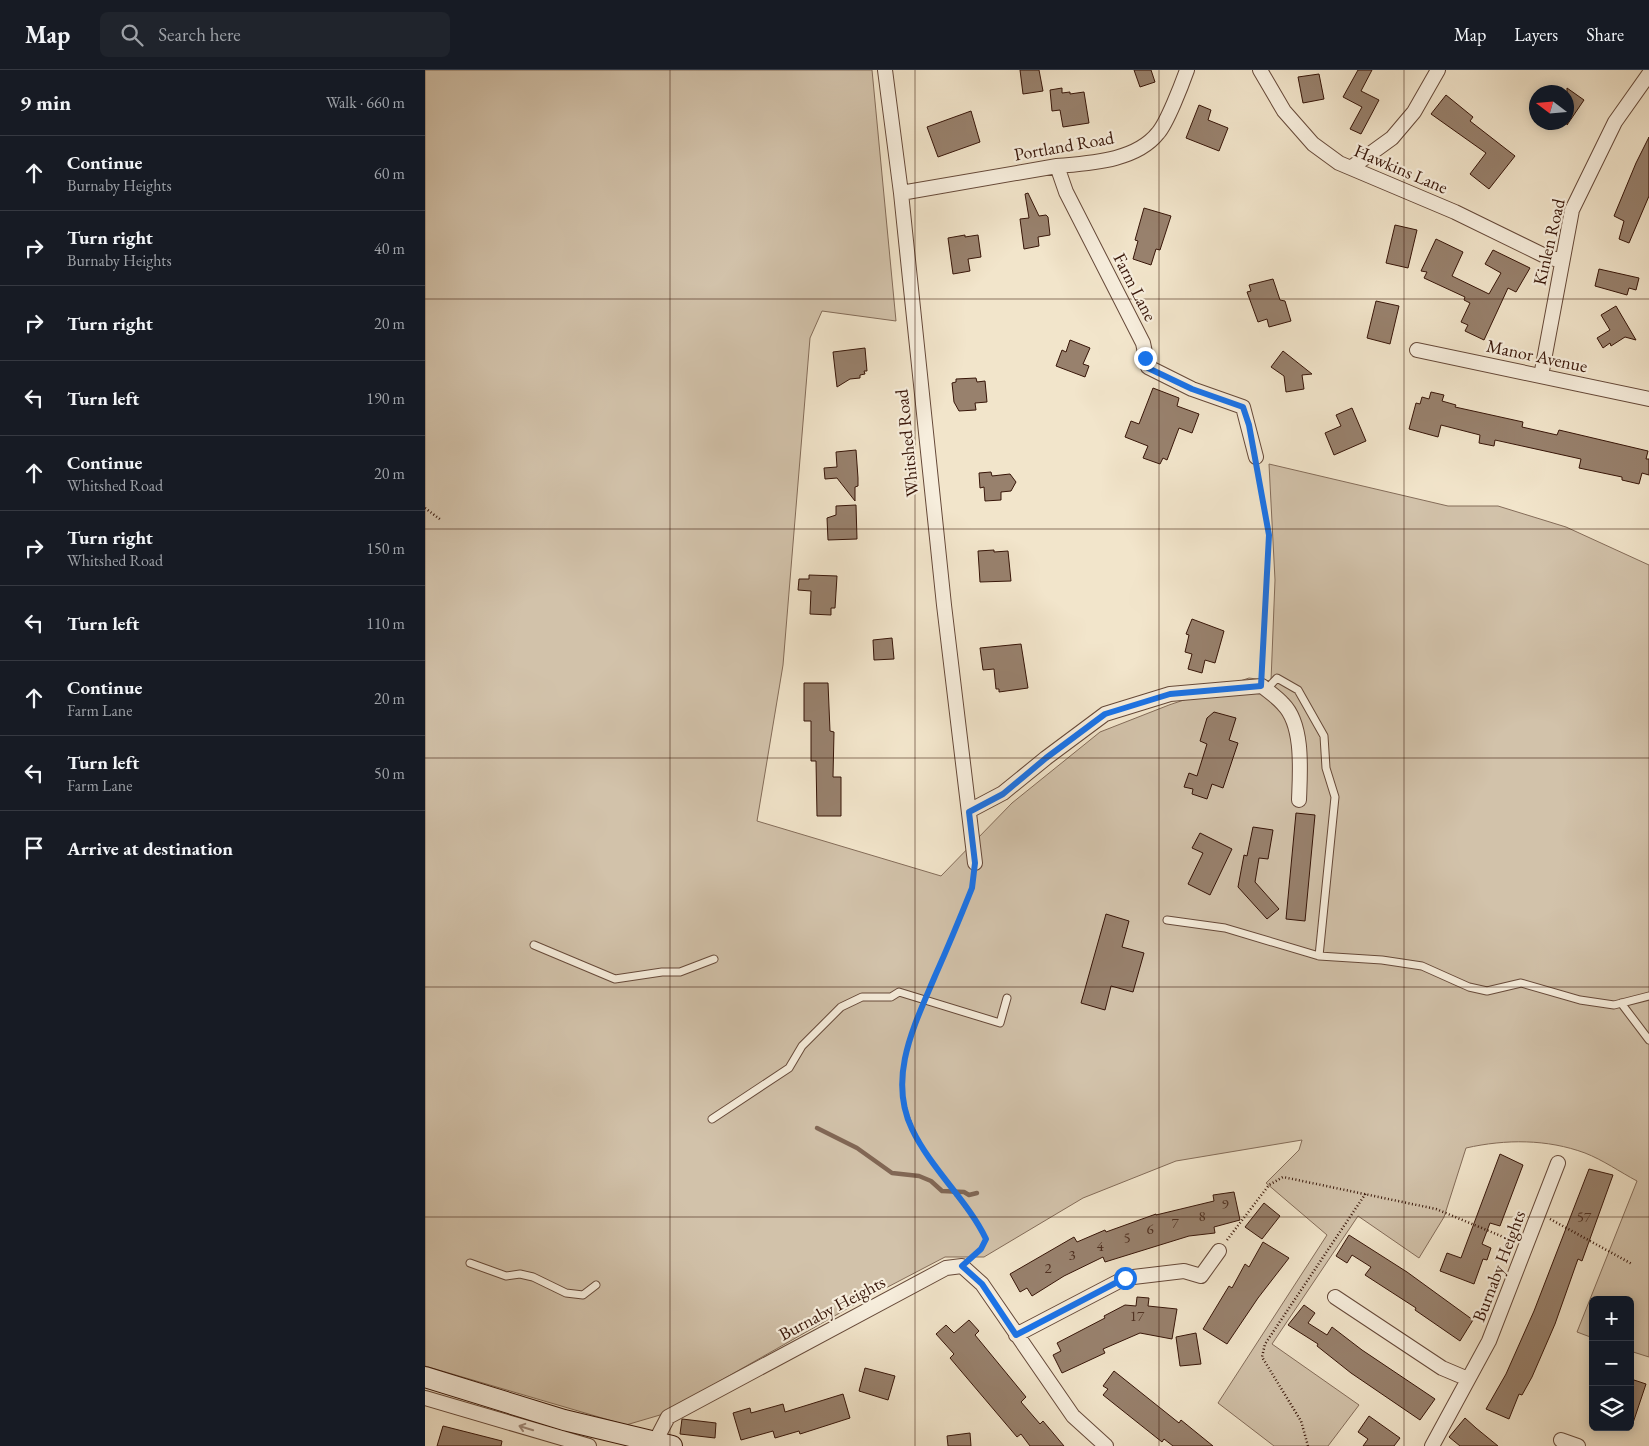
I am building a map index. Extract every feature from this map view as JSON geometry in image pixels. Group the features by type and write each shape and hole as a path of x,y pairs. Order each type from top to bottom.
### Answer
{"main road":[{"path":"425,1377 564,1420 664,1444"}],"street":[{"name":"Whitshed Road","path":"885,70 901,193 939,566 975,863"},
{"name":"Portland Road","path":"901,193 1057,166 1083,164 1130,154 1158,133 1187,70"},
{"name":"Hawkins Lane","path":"1260,70 1284,111 1313,144 1339,163 1455,212 1543,255 1561,261"},
{"path":"1352,167 1392,138 1414,112 1438,70"},
{"name":"Kinlen Road","path":"1541,376 1572,210 1615,122 1649,74"},
{"name":"Farm Lane","path":"1057,166 1066,192 1143,344 1148,368 1192,389 1243,407 1256,457"},
{"name":"Manor Avenue","path":"1417,350 1649,400"},
{"path":"969,812 1003,794 1046,758 1105,714 1170,694 1264,688 1284,704 1295,723 1300,757 1299,800"},
{"name":"Burnaby Heights","path":"1432,1446 1489,1341 1558,1163"},
{"path":"1016,1335 1125,1278 1185,1271 1201,1276 1219,1251"},
{"path":"962,1266 982,1284 1073,1416 1106,1446"},
{"name":"Burnaby Heights","path":"664,1444 668,1417 947,1268 962,1266"},
{"path":"1335,1297 1442,1368 1468,1379"},
{"path":"425,1398 589,1446"},
{"path":"1561,1440 1578,1446"}],"lane":[{"path":"1264,688 1277,678 1298,690 1324,736 1326,768 1335,797 1319,956"},
{"path":"1167,920 1225,928 1319,956 1381,960 1422,966 1469,987 1487,990 1521,983 1580,1000 1614,1005 1649,996"},
{"path":"534,945 615,979 662,972 680,972 714,959"},
{"path":"712,1118 789,1068 802,1046 841,1007 854,1000 862,997 891,998 899,992 1000,1023 1007,998"},
{"path":"1621,1003 1649,1040"},
{"path":"471,1263 506,1276 520,1274 533,1277 566,1293 583,1295 596,1285"}],"path":[{"path":"1256,457 1269,535 1264,688"},
{"path":"425,508 441,520"},
{"path":"962,1266 981,1249 986,1239 979,1225 949,1187 912,1129 903,1098 903,1068 909,1038 972,888 975,863"},
{"path":"1219,1251 1269,1184 1283,1177 1436,1209 1527,1247"},
{"path":"1308,1446 1309,1441 1301,1420 1262,1357 1265,1344 1366,1193"},
{"path":"1540,1213 1632,1264"}],"shaded area":[{"path":"425,70 872,70 896,321 822,311 810,338 783,665 757,821 941,876 1012,803 1100,732 1169,705 1249,678 1271,681 1275,580 1269,464 1448,506 1498,506 1566,527 1649,565 1649,1357 1634,1352 1634,1296 1591,1296 1637,1181 1592,1156 1571,1148 1556,1145 1511,1142 1466,1148 1444,1217 1419,1258 1358,1216 1272,1344 1359,1405 1328,1446 1274,1446 1218,1403 1327,1235 1266,1183 1299,1150 1302,1140 1176,1161 1083,1198 984,1257 945,1257 859,1302 660,1415 626,1425 425,1366"},
{"path":"1589,1302 1589,1336 1577,1332"}],"building":[{"path":"1020,70 1039,70 1043,91 1023,94"},
{"path":"1134,70 1151,70 1155,82 1140,87"},
{"path":"1358,70 1372,70 1361,91 1379,100 1361,134 1350,129 1362,107 1343,97"},
{"path":"1319,74 1324,99 1303,103 1298,77"},
{"path":"1062,88 1062,93 1084,92 1089,123 1063,127 1060,110 1052,111 1050,90"},
{"path":"1574,93 1584,100 1574,115"},
{"path":"1446,95 1473,117 1470,121 1515,156 1489,189 1470,174 1486,153 1431,114"},
{"path":"1199,105 1211,110 1208,120 1228,128 1219,151 1186,138"},
{"path":"971,111 980,142 938,157 927,127"},
{"path":"1649,137 1649,196 1629,243 1619,239 1624,221 1614,216"},
{"path":"1028,193 1039,216 1046,215 1048,217 1050,235 1038,237 1039,246 1024,249 1020,219 1029,218 1025,194"},
{"path":"1144,208 1171,216 1160,250 1156,249 1151,265 1133,259 1138,241 1135,240"},
{"path":"1395,225 1417,230 1408,268 1386,263"},
{"path":"965,235 965,237 978,235 981,257 968,259 970,271 953,274 948,238"},
{"path":"1436,239 1463,252 1452,276 1489,294 1501,273 1485,264 1493,250 1530,268 1516,292 1508,288 1484,340 1465,331 1468,325 1461,322 1470,303 1464,300 1465,297 1424,278 1427,272 1421,271"},
{"path":"1599,269 1639,278 1636,290 1629,288 1627,295 1595,286"},
{"path":"1273,279 1280,300 1285,301 1291,321 1269,327 1267,319 1258,322 1247,292 1251,291 1249,285"},
{"path":"1376,301 1399,306 1390,344 1367,338"},
{"path":"1616,306 1636,340 1625,337 1611,346 1610,343 1603,348 1597,338 1610,330 1601,315"},
{"path":"1070,340 1090,348 1083,364 1089,366 1085,377 1056,366 1062,350 1066,352"},
{"path":"865,348 867,371 864,371 865,374 860,375 860,378 850,379 837,387 833,352"},
{"path":"1283,351 1312,374 1302,375 1304,389 1286,392 1284,376 1271,367"},
{"path":"976,378 977,382 985,381 987,402 975,403 976,410 959,411 954,402 952,383 956,382 956,379"},
{"path":"1153,388 1179,398 1177,406 1199,414 1192,433 1179,428 1167,460 1163,458 1160,464 1143,458 1148,446 1125,437 1131,421 1139,424"},
{"path":"1431,392 1444,395 1442,401 1456,405 1455,407 1523,422 1522,427 1557,435 1559,430 1648,451 1646,459 1649,459 1649,475 1642,473 1639,484 1622,480 1622,477 1579,468 1581,459 1495,440 1494,446 1479,443 1480,435 1441,425 1438,437 1409,429 1416,403 1420,404 1422,397 1429,399"},
{"path":"1352,408 1366,441 1334,455 1325,433 1341,426 1336,415"},
{"path":"856,450 858,486 855,487 855,501 837,478 825,479 824,468 837,467 836,452"},
{"path":"991,472 992,476 1010,474 1016,482 1011,491 1001,492 1001,500 985,501 984,487 980,488 979,473"},
{"path":"856,505 857,539 828,540 827,518 836,515 836,506"},
{"path":"994,550 994,552 1008,551 1011,581 980,582 978,551"},
{"path":"809,575 837,576 835,608 831,608 831,615 810,614 811,591 798,590 799,579 809,579"},
{"path":"1192,619 1224,631 1215,663 1205,660 1202,673 1188,669 1192,654 1185,652 1189,635 1186,634"},
{"path":"892,638 894,659 874,660 873,640"},
{"path":"1021,644 1028,688 999,692 999,689 996,689 994,669 983,670 980,648"},
{"path":"804,683 828,683 830,731 834,732 833,777 841,777 841,816 817,816 816,761 811,761 811,721 804,721"},
{"path":"1214,712 1236,718 1229,740 1238,743 1223,788 1212,784 1207,799 1192,794 1193,789 1184,787 1189,773 1197,776 1207,744 1200,741 1207,718"},
{"path":"1296,813 1315,815 1305,921 1286,919"},
{"path":"1253,827 1273,830 1268,859 1259,858 1255,882 1279,909 1267,919 1238,887 1244,855 1247,856"},
{"path":"1200,833 1232,849 1210,895 1188,884 1203,853 1192,848"},
{"path":"1106,914 1129,921 1122,947 1144,953 1133,992 1111,986 1105,1010 1081,1003"},
{"path":"1500,1154 1523,1165 1500,1226 1490,1223 1482,1244 1491,1248 1487,1260 1483,1259 1474,1284 1440,1271 1447,1253 1461,1258"},
{"path":"1589,1169 1613,1175 1582,1261 1578,1259 1555,1324 1532,1377 1522,1395 1519,1394 1509,1419 1486,1409 1506,1374 1534,1311"},
{"path":"1234,1192 1240,1220 1214,1227 1215,1233 1189,1236 1105,1262 1103,1257 1064,1276 1032,1296 1027,1288 1020,1292 1010,1274 1074,1237 1077,1242 1105,1230 1106,1232 1156,1214 1214,1201 1213,1195"},
{"path":"1264,1203 1280,1216 1262,1239 1245,1227"},
{"path":"1349,1235 1407,1272 1473,1320 1460,1341 1415,1310 1416,1308 1365,1275 1371,1267 1352,1255 1347,1263 1336,1256"},
{"path":"1263,1242 1289,1258 1258,1298 1227,1344 1203,1329 1229,1286 1232,1288 1245,1264 1249,1267"},
{"path":"1137,1297 1149,1298 1148,1306 1177,1309 1172,1339 1140,1333 1103,1349 1105,1353 1062,1373 1053,1355 1061,1351 1057,1343 1105,1318 1104,1316 1125,1305 1136,1306"},
{"path":"1304,1305 1315,1313 1308,1323 1327,1335 1332,1327 1362,1350 1435,1399 1420,1420 1351,1373 1317,1346 1318,1344 1288,1325"},
{"path":"969,1320 979,1331 975,1335 1026,1397 1021,1402 1040,1424 1043,1421 1064,1446 1030,1446 1021,1434 1017,1437 950,1358 954,1354 936,1334 946,1325 954,1333"},
{"path":"1196,1333 1201,1364 1180,1366 1176,1337"},
{"path":"865,1368 895,1376 888,1400 859,1391"},
{"path":"1114,1371 1179,1423 1181,1420 1213,1446 1173,1446 1164,1439 1162,1442 1103,1395 1108,1389 1103,1386"},
{"path":"1634,1380 1646,1384 1634,1420"},
{"path":"843,1394 850,1418 800,1434 799,1431 775,1438 773,1431 741,1440 733,1413 750,1408 751,1413 783,1404 785,1412"},
{"path":"1369,1416 1400,1438 1394,1446 1363,1446 1368,1439 1358,1432"},
{"path":"1465,1418 1498,1446 1460,1446 1449,1437"},
{"path":"682,1419 716,1423 715,1438 680,1434"},
{"path":"443,1426 502,1441 501,1446 437,1446"},
{"path":"970,1433 971,1446 948,1446 947,1436"}],"waterway":[{"path":"817,1128 857,1148 892,1173 919,1176 931,1181 942,1191 964,1192 969,1195 977,1193"}],"route":[{"path":"1125,1278 1016,1335 982,1284 962,1266 981,1249 986,1239 979,1225 949,1187 912,1129 903,1098 903,1068 909,1038 972,888 975,863 969,812 1003,794 1046,758 1105,714 1170,694 1261,686 1269,535 1256,457 1243,407 1192,389 1148,368 1145,358"}]}
